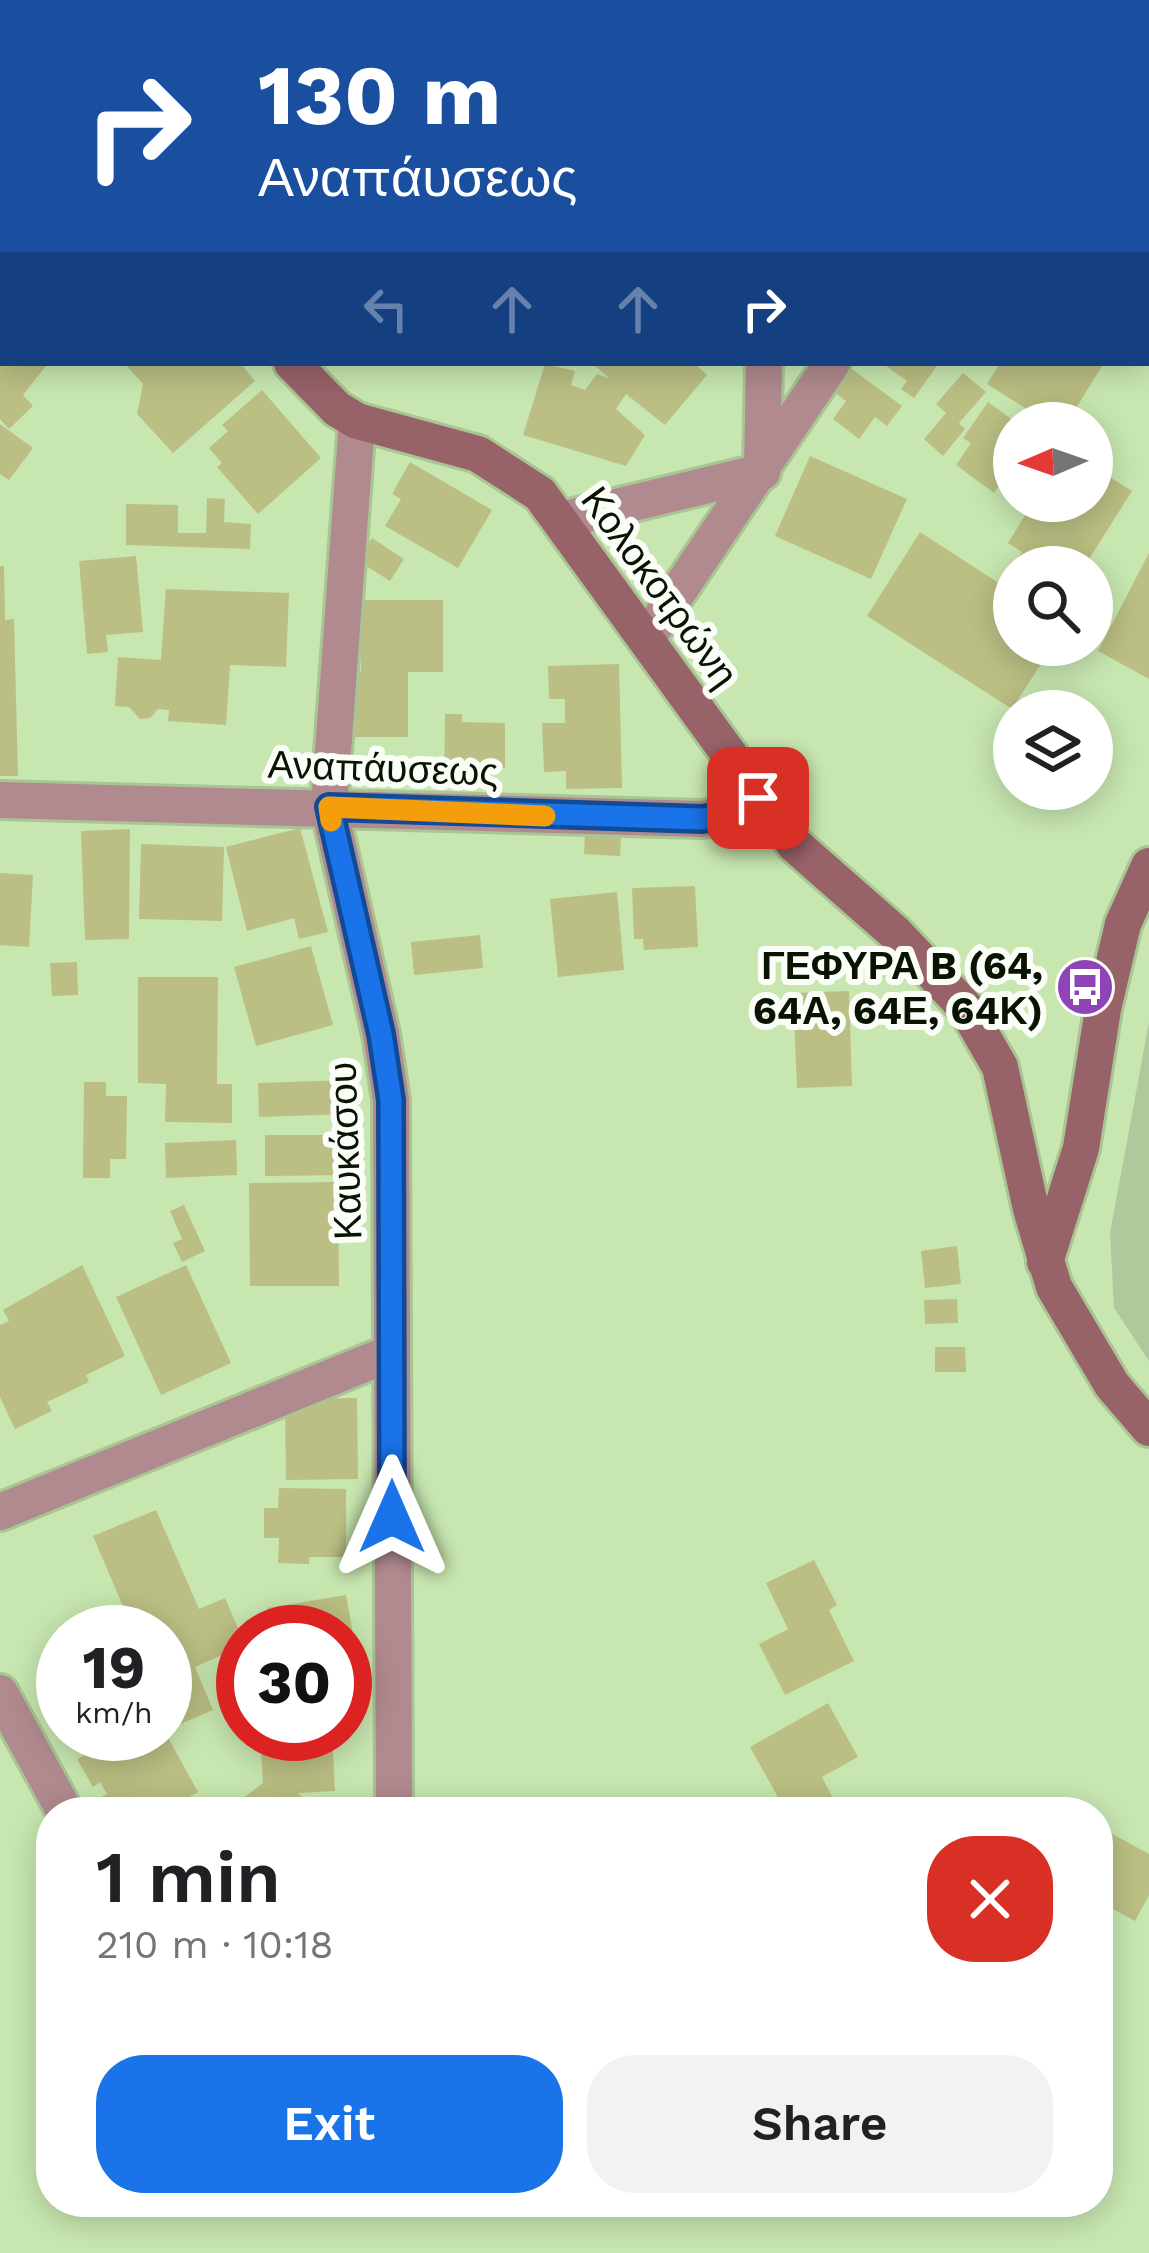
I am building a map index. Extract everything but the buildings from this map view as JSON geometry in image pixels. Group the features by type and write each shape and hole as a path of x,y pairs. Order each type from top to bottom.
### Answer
{"street":[{"name":"Κολοκοτρώνη","path":"295,366 337,409 358,421 491,459 530,484 562,520 795,844 894,932 976,1023 1000,1067 1045,1262 1085,1342 1149,1428"},
{"path":"762,472 764,366"},
{"path":"646,638 830,366"},
{"name":"Καυκάσου","path":"358,421 329,807 388,1072 394,1797"},
{"path":"562,520 762,472"},
{"name":"Αναπάυσεως","path":"0,800 702,819 726,815 758,798"},
{"path":"1045,1262 1081,1148 1102,1009 1123,924 1149,866"},
{"path":"0,1512 391,1353"},
{"path":"0,1693 57,1797"}],"green space":[{"path":"1149,1022 1149,1361 1114,1308 1110,1233"}],"slow traffic":[{"path":"331,821 329,807 545,816"}],"place":[{"name":"ΓΕΦΥΡΑ B (64, 64Α, 64Ε, 64Κ)","path":"1085,987"}],"route":[{"path":"392,1517 391,1100 385,1049 329,807 702,819 726,815 758,798"}]}
